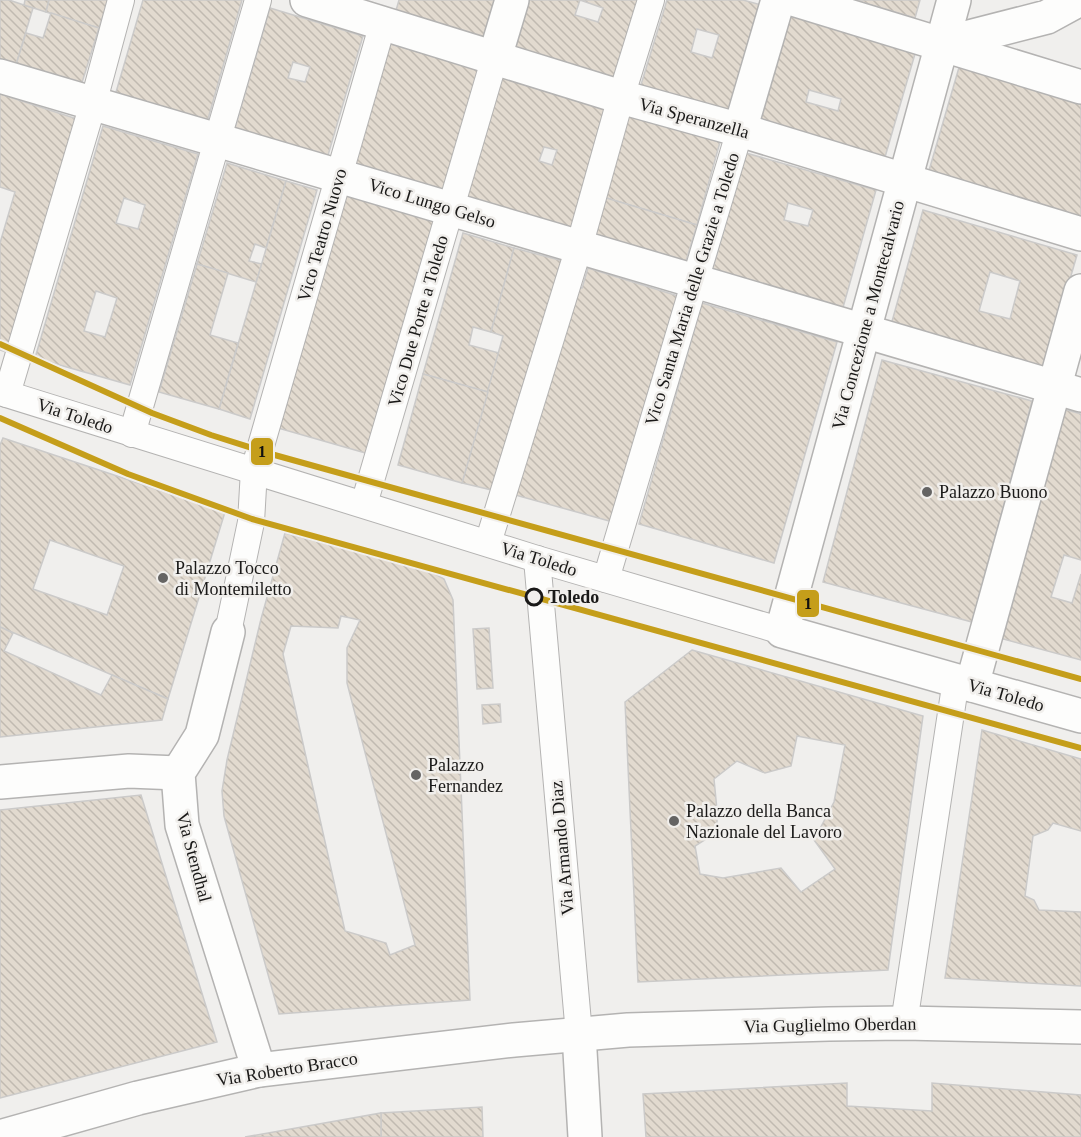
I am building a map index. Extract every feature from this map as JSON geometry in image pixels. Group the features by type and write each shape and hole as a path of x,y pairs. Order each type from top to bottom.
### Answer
{"street":[{"path":"4,393 93,104 121,0"},
{"path":"132,434 258,0"},
{"name":"Via Speranzella","path":"307,0 387,12 495,57 621,98 740,130 1081,234"},
{"name":"Vico Due Porte a Toledo","path":"364,504 512,0"},
{"path":"488,543 579,247 651,0"},
{"name":"Vico Santa Maria delle Grazie a Toledo","path":"606,579 778,0"},
{"path":"796,0 1081,87"},
{"name":"Via Concezione a Montecalvario","path":"782,631 954,0"},
{"path":"942,44 1047,17 1078,0"},
{"name":"Vico Teatro Nuovo","path":"254,470 387,12"},
{"name":"Vico Lungo Gelso","path":"0,76 1068,391"},
{"path":"904,1023 964,682 1068,391 1081,291"},
{"name":"Via Toledo","path":"4,393 537,559 1081,716"},
{"path":"0,782 129,771 178,773 202,735 228,632 251,522 254,470"},
{"name":"Via Armando Diaz","path":"537,559 579,1034 585,1137"},
{"name":"Via Stendhal","path":"178,773 182,825 259,1070"},
{"name":"Via Guglielmo Oberdan","path":"579,1034 628,1029 904,1023 1081,1027"},
{"name":"Via Roberto Bracco","path":"0,1137 138,1098 259,1070 579,1034"}],"building":[{"path":"0,0 9,0 33,8 15,68 0,63"},
{"path":"25,0 49,0 46,12 24,5"},
{"path":"49,0 108,0 99,28 46,12"},
{"path":"143,0 242,0 206,126 114,99"},
{"path":"399,0 503,0 490,43 395,14"},
{"path":"529,0 580,0 639,0 615,81 514,51","holes":["580,0 603,8 598,22 575,15"]},
{"path":"667,0 743,0 765,6 730,116 640,88","holes":["697,29 719,35 712,58 691,52"]},
{"path":"855,0 920,0 915,18"},
{"path":"270,8 363,36 326,162 233,135","holes":["293,62 310,67 305,82 288,78"]},
{"path":"785,9 917,47 883,164 752,126","holes":["809,90 841,99 838,111 806,102"]},
{"path":"51,13 99,28 80,89 15,68 26,33 43,38"},
{"path":"387,43 481,70 444,197 350,170"},
{"path":"960,64 1081,100 1081,219 928,174"},
{"path":"499,77 607,109 571,233 463,203","holes":["544,147 557,150 552,165 539,161"]},
{"path":"0,94 80,120 6,352 0,350 0,243 15,192 0,187"},
{"path":"627,115 720,142 697,225 603,197"},
{"path":"103,126 198,154 130,385 35,358","holes":["124,198 145,205 138,229 116,223","96,291 117,298 105,337 84,331"]},
{"path":"746,153 876,190 842,311 711,275","holes":["788,203 813,210 808,226 784,220"]},
{"path":"227,163 286,181 266,248 255,244 249,261 262,264 256,282 197,264"},
{"path":"286,181 317,190 250,419 219,409"},
{"path":"345,193 437,219 369,454 278,428"},
{"path":"603,197 697,225 686,261 592,234"},
{"path":"923,210 1077,255 1044,369 891,325","holes":["990,272 1020,281 1010,319 979,311"]},
{"path":"463,233 514,248 491,332 473,327 469,345 499,353 488,392 423,374"},
{"path":"514,248 563,261 496,491 462,483 503,336 491,332"},
{"path":"197,264 228,273 210,335 238,343 219,409 159,392"},
{"path":"588,268 678,296 613,522 508,493 571,285 582,288"},
{"path":"702,303 837,342 774,563 639,524"},
{"name":"Palazzo Buono","path":"882,360 1032,401 972,622 823,582"},
{"path":"423,374 488,392 462,483 398,465"},
{"path":"1064,409 1081,414 1081,560 1064,555 1051,597 1072,603 1081,574 1081,660 996,637"},
{"name":"Palazzo Tocco di Montemiletto","path":"3,438 225,512 168,699 0,627 0,445","holes":["50,540 124,566 107,615 33,589"]},
{"name":"Palazzo Fernandez","path":"285,533 430,571 444,579 453,600 470,1000 279,1014 224,816 222,791 227,760 261,619","holes":["341,616 360,620 347,648 347,683 415,945 390,955 386,943 345,931 283,654 291,626 338,628"]},
{"path":"0,627 13,633 4,651 101,695 112,675 168,699 162,720 0,737"},
{"path":"489,628 493,688 477,689 473,629"},
{"name":"Palazzo della Banca Nazionale del Lavoro","path":"692,650 923,716 888,970 638,982 625,702","holes":["797,736 845,745 834,802 814,840 835,869 801,892 781,868 723,878 700,874 695,846 717,832 714,779 737,761 765,773 791,766"]},
{"path":"500,704 501,722 483,724 482,705"},
{"path":"982,730 1081,759 1081,831 1053,823 1048,830 1033,836 1025,896 1034,900 1039,910 1081,912 1081,986 945,978"},
{"path":"141,795 217,1042 0,1098 0,810"},
{"path":"847,1083 847,1106 932,1111 932,1083 1081,1095 1081,1137 646,1137 643,1094"},
{"path":"482,1107 483,1137 381,1137 381,1113"},
{"path":"381,1113 381,1137 245,1137"}],"transit line":[{"name":"1","path":"0,344 152,413 271,454 1081,679"},
{"name":"1","path":"0,418 128,474 252,519 1081,748"}],"place":[{"name":"Palazzo Buono","path":"927,492"},
{"name":"Palazzo Tocco di Montemiletto","path":"163,578"},
{"name":"Toledo","path":"534,597"},
{"name":"Palazzo Fernandez","path":"416,775"},
{"name":"Palazzo della Banca Nazionale del Lavoro","path":"674,821"}]}
